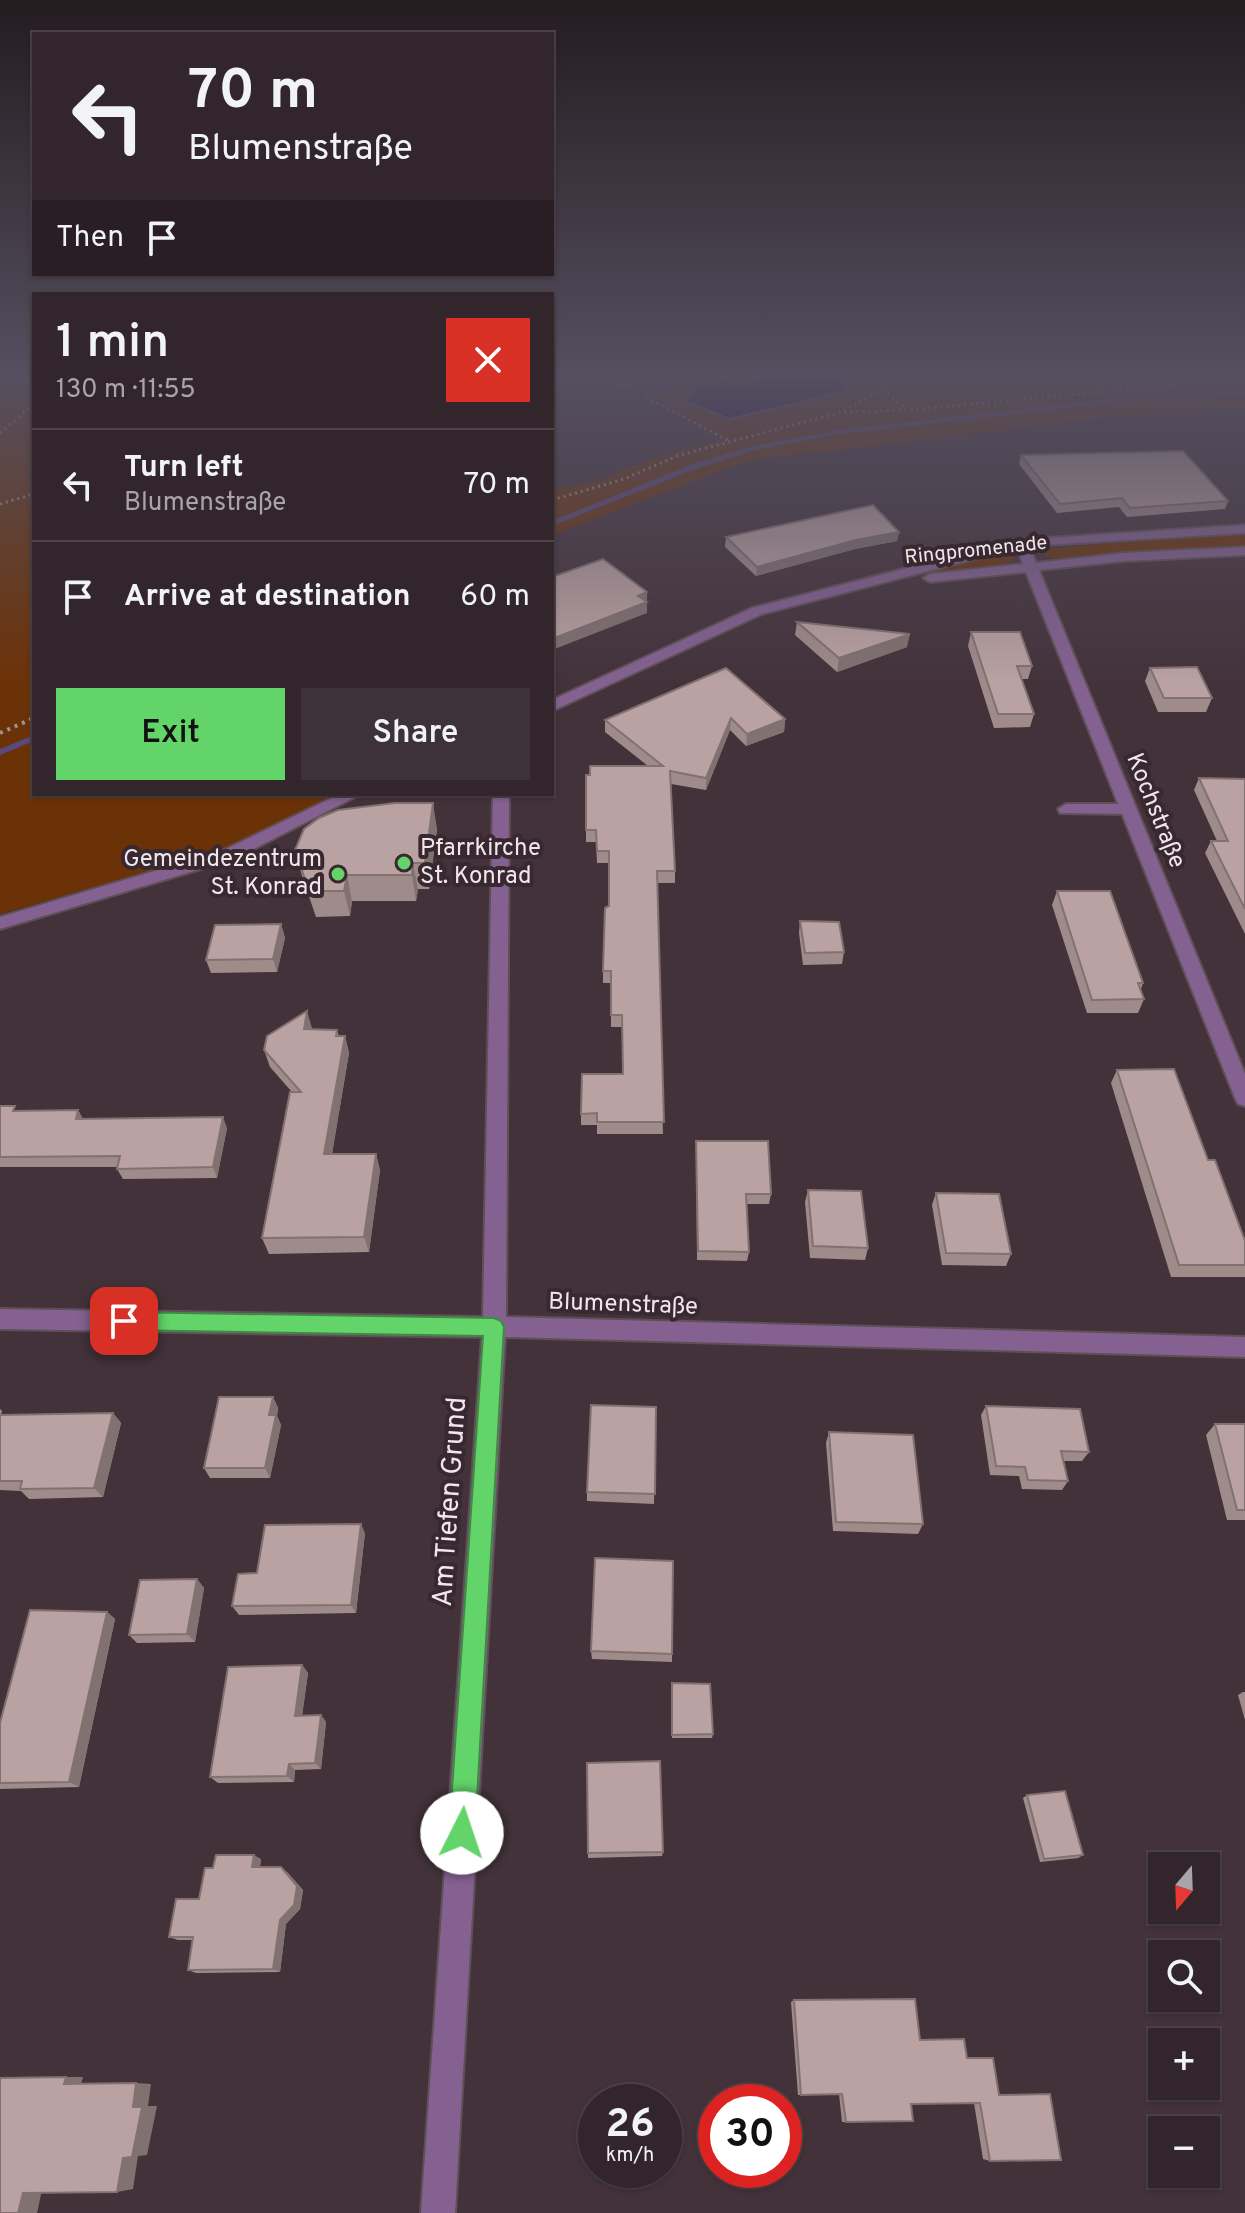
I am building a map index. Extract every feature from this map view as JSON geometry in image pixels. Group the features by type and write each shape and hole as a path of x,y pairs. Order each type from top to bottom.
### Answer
{"street":[{"name":"Ringpromenade","path":"554,705 757,611 1021,543 1245,529"},
{"name":"Kochstraße","path":"1021,543 1245,1098"},
{"name":"Ringpromenade","path":"855,588 1124,557 1245,551"},
{"path":"0,923 228,855 349,796"},
{"name":"Am Tiefen Grund","path":"438,2213 494,1327 501,796"},
{"path":"1066,809 1129,809"},
{"name":"Blumenstraße","path":"0,1319 494,1327 1245,1347"}],"path":[{"path":"554,499 628,477"},
{"path":"0,504 32,495"},
{"path":"0,733 32,719"}],"shaded area":[{"path":"0,477 32,477 32,796 338,796 225,849 0,914"},
{"path":"606,477 704,477 554,534 554,491"},
{"path":"1245,535 1245,546 1125,551 1056,558 1046,557 1044,553 1047,549"},
{"path":"996,554 1010,555 1015,561 977,569 910,575"}],"building":[{"path":"1039,477 1207,477 1228,501 1130,508 1122,498 1060,504"},
{"path":"873,505 899,532 856,540 757,567 726,537"},
{"path":"603,559 647,592 638,596 647,602 554,638 554,576"},
{"path":"797,622 910,634 839,658"},
{"path":"971,632 1020,632 1032,666 1017,666 1034,714 998,714"},
{"path":"1197,667 1212,698 1164,698 1150,668"},
{"path":"726,668 785,719 747,734 731,718 706,778 670,771 675,871 657,871 664,1122 597,1122 597,1113 581,1114 582,1074 623,1074 622,1015 611,1015 611,971 603,971 605,908 609,906 609,851 597,851 596,830 586,830 586,775 590,775 590,766 663,766 605,720"},
{"path":"1199,778 1245,779 1245,909 1211,841 1228,841"},
{"path":"395,803 433,803 425,863 413,863 412,875 347,875 344,891 309,891 295,850 304,829 338,810"},
{"path":"1057,891 1110,891 1143,983 1138,983 1144,999 1092,1000"},
{"path":"800,921 839,922 844,952 805,953"},
{"path":"281,924 273,959 206,960 215,925"},
{"path":"307,1011 304,1029 337,1030 336,1036 345,1036 324,1154 376,1154 364,1237 262,1238 290,1092 301,1092 264,1050 267,1036"},
{"path":"1174,1069 1208,1160 1215,1160 1245,1241 1245,1265 1179,1265 1117,1070"},
{"path":"0,1106 15,1106 13,1111 78,1110 76,1119 223,1117 213,1167 117,1169 120,1156 0,1157"},
{"path":"696,1141 768,1141 771,1194 746,1194 749,1252 698,1251"},
{"path":"808,1190 861,1191 868,1248 813,1246"},
{"path":"936,1193 999,1194 1011,1254 946,1253"},
{"path":"219,1397 273,1397 269,1415 276,1415 265,1468 204,1468"},
{"path":"591,1405 656,1407 655,1494 587,1492"},
{"path":"986,1406 1080,1409 1089,1452 1061,1451 1068,1481 1028,1480 1025,1467 996,1466"},
{"path":"113,1413 94,1488 20,1489 22,1481 0,1481 0,1415"},
{"path":"1215,1424 1245,1424 1245,1510 1237,1510"},
{"path":"829,1432 913,1435 923,1524 836,1522"},
{"path":"361,1524 351,1605 232,1606 238,1574 257,1573 265,1525"},
{"path":"595,1558 673,1561 672,1654 591,1651"},
{"path":"197,1579 187,1634 129,1635 140,1580"},
{"path":"30,1610 107,1612 69,1782 0,1783 0,1723"},
{"path":"302,1665 295,1716 321,1715 315,1763 289,1764 287,1776 210,1777 228,1667"},
{"path":"672,1683 710,1684 713,1734 672,1735"},
{"path":"660,1761 663,1852 588,1853 587,1763"},
{"path":"1065,1791 1083,1855 1044,1859 1027,1795"},
{"path":"216,1855 254,1855 252,1867 281,1867 297,1886 294,1905 280,1920 273,1969 188,1970 193,1937 169,1937 176,1899 199,1899 205,1868 213,1868"},
{"path":"915,1999 920,2040 964,2039 967,2058 993,2058 999,2095 1050,2094 1061,2160 990,2161 980,2103 911,2104 913,2121 846,2122 842,2094 802,2095 794,2000"},
{"path":"66,2077 64,2084 136,2083 133,2107 142,2107 132,2157 123,2158 117,2192 23,2193 18,2213 0,2213 0,2078"}],"waterway":[{"path":"554,523 667,477"},
{"path":"0,752 32,739"}],"place":[{"name":"Pfarrkirche St. Konrad","path":"404,863"},
{"name":"Gemeindezentrum St. Konrad","path":"338,874"}],"route":[{"path":"124,1321 494,1327 462,1833"}]}
